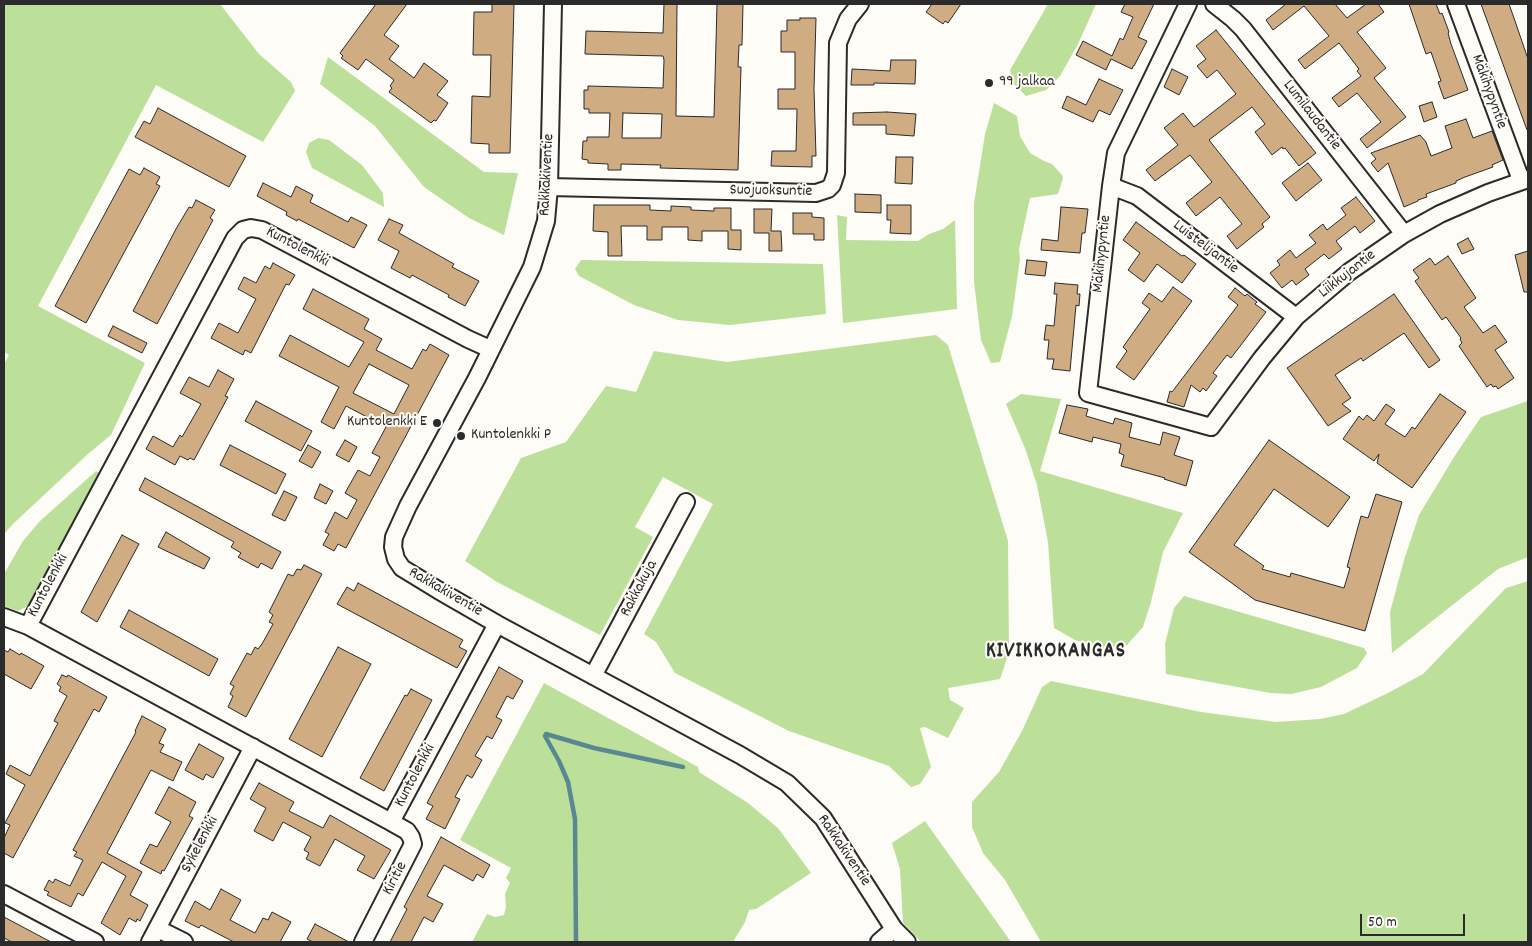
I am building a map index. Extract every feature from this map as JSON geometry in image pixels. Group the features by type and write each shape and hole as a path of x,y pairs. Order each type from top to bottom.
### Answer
{"street":[{"name":"Rakkakiventie","path":"554,4 550,187 546,221 532,267 477,378 408,506 394,537 393,547 396,559 402,568 497,624 740,754 787,783 823,818 894,929 907,942"},
{"name":"Suojuoksuntie","path":"550,187 816,193 828,189 832,185 836,172 838,43 848,19 860,4"},
{"name":"Mäkihypyntie","path":"1188,4 1116,153 1110,186 1088,393 1211,427"},
{"name":"Lumilaudantie","path":"1214,4 1243,29 1404,234"},
{"name":"Mäkihypyntie","path":"1456,4 1525,179"},
{"name":"Liikkujantie","path":"1211,427 1262,358 1296,317 1349,272 1404,234 1463,203 1525,179"},
{"name":"Luistelijantie","path":"1110,186 1137,196 1296,317"},
{"name":"Kuntolenkki","path":"490,349 468,340 262,230 251,228 243,230 235,238 28,626 391,822 497,624"},
{"name":"Rakkakuja","path":"594,676 686,502"},
{"path":"4,617 28,626"},
{"name":"Sykelenkki","path":"154,936 253,747"},
{"name":"Kiritie","path":"363,942 413,844 407,831 391,822"},
{"path":"4,894 95,942"},
{"path":"879,942 894,929"},
{"path":"154,936 184,942"}],"green space":[{"path":"4,4 220,4 259,54 291,82 295,91 263,142 156,85 38,306 145,363 111,435 89,453 4,534 4,364 9,355 4,352"},
{"path":"1048,4 1096,4 1078,44 1060,76 1046,90 1026,96 1013,83 1010,70"},
{"path":"328,57 484,172 518,173 504,235 469,218 424,187 375,126 320,84"},
{"path":"994,103 1017,116 1020,136 1030,153 1052,164 1063,178 1058,194 1030,198 1019,249 1020,259 1012,316 1000,362 991,363 981,340 974,282 974,203 985,134"},
{"path":"318,138 329,140 362,165 383,193 384,207 312,168 306,152 309,143"},
{"path":"837,215 847,217 846,240 918,241 929,234 943,229 955,220 957,309 843,323"},
{"path":"581,260 823,264 826,314 730,325 678,320 634,305 579,276 575,269"},
{"path":"936,335 948,345 1008,541 1009,652 1000,679 948,688 950,700 964,708 948,738 925,727 920,728 931,767 920,784 911,787 889,766 789,731 675,673 656,642 644,634 713,504 663,477 635,527 653,537 600,635 497,582 465,561 521,458 566,442 606,386 636,392 654,351 727,362"},
{"path":"1021,394 1061,399 1040,471 1183,513 1163,552 1143,627 1127,645 1099,648 1075,640 1054,628 1048,542 1037,485 1025,448 1006,404"},
{"path":"1528,401 1528,557 1498,569 1392,653 1390,612 1419,515 1481,417"},
{"path":"96,471 101,474 30,605 18,611 4,606 4,574 23,541 40,521"},
{"path":"1528,581 1528,942 1041,942 1005,880 983,853 972,827 972,802 999,772 1022,731 1042,687 1051,681 1201,712 1276,722 1320,719 1344,714 1423,674 1506,588"},
{"path":"1184,596 1364,648 1367,653 1357,668 1321,687 1291,694 1271,693 1166,674 1165,644 1174,608"},
{"path":"544,683 698,767 699,772 748,803 778,828 811,873 756,909 749,910 745,922 733,942 472,942 487,914 495,917 504,915 506,907 505,894 510,883 506,878 511,868 460,840"},
{"path":"925,821 1011,942 921,942 903,923 900,869 892,843"}],"building":[{"path":"376,4 407,4 384,35 399,46 389,59 414,78 424,63 448,81 437,95 448,103 436,121 434,120 431,123 389,92 394,80 366,59 358,70 341,58 343,56 340,53"},
{"path":"492,4 514,4 510,153 489,153 489,144 471,143 472,96 490,97 491,55 473,55 474,12 492,12"},
{"path":"664,4 677,4 676,116 714,117 717,4 743,4 742,45 739,45 738,67 741,67 738,170 660,168 661,165 621,164 621,170 608,170 608,164 588,163 588,160 582,159 583,141 587,141 587,137 609,137 610,113 589,113 589,109 584,109 584,90 588,90 588,86 663,88 664,60 663,56 585,54 586,31 663,33","holes":["623,113 662,114 661,138 622,138"]},
{"path":"932,4 961,4 948,23 945,21 943,24 926,12"},
{"path":"1125,4 1154,4 1138,37 1147,41 1132,69 1111,59 1106,70 1076,55 1083,41 1112,56 1120,38 1123,40 1133,17 1121,12"},
{"path":"1286,4 1335,4 1347,18 1366,4 1378,4 1384,12 1357,32 1386,68 1374,78 1406,117 1367,148 1360,139 1381,122 1357,93 1339,107 1332,98 1361,76 1357,71 1359,69 1339,43 1305,69 1298,60 1329,36 1304,6 1273,30 1266,20"},
{"path":"1409,4 1436,4 1440,14 1442,13 1468,90 1444,99 1438,82 1441,81 1431,52 1426,54"},
{"path":"1481,4 1509,4 1528,59 1527,130"},
{"path":"800,18 816,18 814,89 816,156 812,156 812,167 771,166 772,151 796,151 797,109 778,109 778,89 795,89 795,52 781,52 781,31 787,31 787,20 800,20"},
{"path":"1216,30 1316,153 1299,166 1285,148 1283,149 1282,147 1272,155 1255,132 1265,124 1252,107 1209,140 1270,217 1262,224 1264,227 1237,249 1227,236 1242,224 1220,197 1196,216 1186,203 1212,182 1190,155 1155,181 1146,170 1178,145 1164,128 1183,113 1194,127 1236,94 1217,70 1207,78 1197,66 1206,59 1196,46"},
{"path":"891,60 916,60 915,84 874,83 874,85 851,85 852,69 890,71"},
{"path":"1172,69 1188,77 1179,95 1164,87"},
{"path":"1099,79 1123,90 1110,115 1099,110 1093,122 1062,108 1067,96 1086,105"},
{"path":"1432,102 1437,117 1424,122 1419,106"},
{"path":"158,108 246,156 229,187 135,137 144,121 150,124"},
{"path":"887,112 916,114 914,136 886,134 886,125 853,125 853,113"},
{"path":"1466,119 1473,138 1492,131 1503,160 1492,165 1493,167 1426,194 1427,197 1404,207 1388,163 1378,172 1371,163 1376,159 1371,153 1420,135 1426,142 1431,156 1452,148 1445,126"},
{"path":"896,157 913,157 912,184 895,183"},
{"path":"1308,163 1322,180 1296,201 1282,183"},
{"path":"144,168 160,177 156,184 160,186 86,323 55,306 129,169 140,175"},
{"path":"263,183 291,197 296,186 313,195 310,202 348,222 351,217 367,225 354,248 298,219 297,221 286,215 287,212 257,196"},
{"path":"855,194 881,195 881,213 855,212"},
{"path":"1356,197 1375,221 1360,233 1355,226 1336,241 1342,249 1329,259 1324,254 1305,269 1309,275 1296,285 1292,280 1282,288 1270,273 1280,265 1277,261 1290,250 1296,258 1316,243 1309,235 1323,224 1327,230 1346,215 1341,208"},
{"path":"196,200 215,210 210,218 213,220 157,324 133,311 176,229 189,207 192,208"},
{"path":"594,205 650,205 650,210 671,211 671,206 691,207 691,210 714,211 714,208 731,208 731,230 741,230 741,250 728,249 728,231 702,231 702,241 688,240 688,227 662,227 662,240 647,240 647,226 621,226 622,256 608,256 608,232 593,231"},
{"path":"887,205 911,205 911,234 890,233 891,220 887,220"},
{"path":"1061,207 1088,209 1085,233 1082,233 1080,253 1041,250 1042,239 1058,241"},
{"path":"754,209 772,209 771,231 781,231 782,251 769,251 769,233 754,233"},
{"path":"793,213 812,213 812,217 824,218 824,240 814,240 814,234 793,234"},
{"path":"389,219 403,225 399,233 454,264 452,267 479,281 465,306 412,275 410,278 391,268 399,251 378,240"},
{"path":"1136,222 1196,264 1182,283 1157,264 1144,282 1128,270 1140,253 1123,240"},
{"path":"1468,238 1474,249 1462,254 1457,244"},
{"path":"1528,251 1528,292 1524,292 1515,255"},
{"path":"1448,256 1476,298 1464,307 1483,333 1495,325 1507,342 1495,350 1514,378 1498,389 1491,384 1487,387 1459,346 1462,343 1461,338 1446,317 1442,320 1415,281 1419,278 1413,270 1430,258 1435,265"},
{"path":"1027,260 1047,262 1045,276 1025,274"},
{"path":"273,263 295,275 289,285 286,284 251,353 245,350 243,355 211,338 219,323 238,333 256,299 238,289 244,277 256,283 265,266 270,269"},
{"path":"1055,283 1078,285 1077,294 1080,294 1079,306 1076,305 1070,371 1052,369 1054,359 1047,359 1049,340 1044,340 1046,325 1054,326 1057,294 1054,294"},
{"path":"1173,287 1192,301 1134,380 1116,367 1127,351 1123,347 1150,309 1142,303 1149,293 1162,302"},
{"path":"1235,288 1245,296 1247,294 1257,302 1255,304 1266,312 1231,358 1227,355 1213,373 1217,376 1206,391 1203,388 1200,392 1191,385 1184,407 1167,402 1170,391 1172,392 1238,305 1228,297"},
{"path":"313,289 369,319 364,329 382,339 376,350 412,369 423,349 426,351 430,344 449,355 346,548 338,544 334,551 323,545 329,534 325,532 335,512 347,519 357,500 345,493 358,470 370,476 380,457 372,453 386,427 346,406 334,429 321,422 339,387 279,356 290,335 349,367 364,342 303,309","holes":["369,364 409,385 394,414 353,393"]},
{"path":"1394,294 1440,360 1429,368 1404,333 1363,361 1361,358 1335,375 1351,398 1342,404 1351,411 1328,426 1287,368"},
{"path":"113,326 147,343 142,353 108,336"},
{"path":"218,370 234,379 225,396 228,397 194,460 190,458 188,460 180,456 175,465 146,449 153,436 173,447 180,435 182,437 201,404 180,393 189,377 209,387"},
{"path":"1440,394 1466,412 1412,488 1377,463 1379,454 1374,461 1343,439 1359,416 1363,420 1367,415 1374,421 1386,404 1395,410 1385,424 1405,437 1412,427 1415,429"},
{"path":"256,401 312,431 301,451 245,421"},
{"path":"1067,405 1088,409 1086,416 1113,424 1115,418 1132,423 1129,437 1160,445 1163,432 1180,437 1174,455 1193,461 1186,486 1121,466 1124,455 1119,453 1121,444 1093,437 1092,442 1059,433"},
{"path":"345,440 357,447 349,462 336,455"},
{"path":"1269,440 1350,497 1328,527 1274,489 1234,545 1264,566 1262,569 1290,577 1291,573 1344,588 1350,568 1347,567 1361,516 1368,518 1376,494 1402,502 1365,631 1255,600 1189,552"},
{"path":"230,445 286,474 276,494 220,465"},
{"path":"308,445 321,452 312,468 299,461"},
{"path":"145,478 281,552 272,569 261,563 258,568 238,557 241,553 231,547 234,542 139,490"},
{"path":"320,484 333,491 326,504 314,498"},
{"path":"284,491 297,497 285,521 272,515"},
{"path":"166,532 210,558 204,569 158,547"},
{"path":"122,535 139,544 97,622 81,612"},
{"path":"304,565 322,574 246,717 228,707 233,696 230,694 234,686 230,684 247,653 251,655 255,647 258,649 273,624 269,622 273,615 269,612 288,574 293,576 297,569 301,570"},
{"path":"358,583 463,640 459,647 467,651 457,668 337,604 347,587 354,591"},
{"path":"129,610 218,659 209,676 120,627"},
{"path":"338,647 371,664 322,757 289,739"},
{"path":"10,649 44,666 31,689 4,674 4,650 8,652"},
{"path":"499,667 523,681 513,699 507,696 496,717 502,720 492,739 487,736 475,756 482,760 472,778 467,775 455,797 460,799 445,829 426,819 433,806 427,803"},
{"path":"62,675 67,677 68,675 107,697 99,712 94,709 13,858 4,853 4,838 10,825 5,823 25,785 6,774 10,765 30,776 58,723 54,721 67,696 59,691 61,687 57,684"},
{"path":"411,689 432,700 384,791 360,778 405,695 407,696"},
{"path":"142,716 166,729 159,743 164,745 160,752 182,762 173,781 151,770 107,853 142,872 130,895 148,905 140,921 137,919 136,922 129,918 120,935 101,923 126,876 102,862 83,896 78,893 71,907 47,895 49,892 44,890 49,880 53,883 55,879 70,886 83,860 74,856 77,852 73,850 136,732"},
{"path":"199,744 224,758 213,778 206,774 203,780 185,770"},
{"path":"259,783 294,802 289,811 323,828 330,815 391,850 374,879 357,870 365,856 335,839 320,866 306,859 309,853 304,850 311,837 283,822 273,841 254,831 266,808 250,799"},
{"path":"169,787 196,802 189,816 193,818 161,874 140,863 150,844 157,847 171,822 155,813"},
{"path":"441,837 490,865 483,878 477,874 473,881 444,865 427,896 443,904 433,922 424,917 411,942 390,942 407,909 404,907"},
{"path":"221,889 241,900 230,920 255,933 263,918 268,920 272,912 291,922 280,942 234,942 201,925 199,928 185,921 195,901 210,910"},
{"path":"4,917 51,942 12,942 4,938"},
{"path":"315,924 349,942 313,942 307,939"}],"waterway":[{"path":"576,942 575,819 568,782 545,736 546,734 594,748 683,767"}],"place":[{"name":"99 jalkaa","path":"989,83"},
{"name":"Kuntolenkki E","path":"437,423"},
{"name":"Kuntolenkki P","path":"461,436"}],"district":[{"name":"KIVIKKOKANGAS","path":"1056,653"}]}
